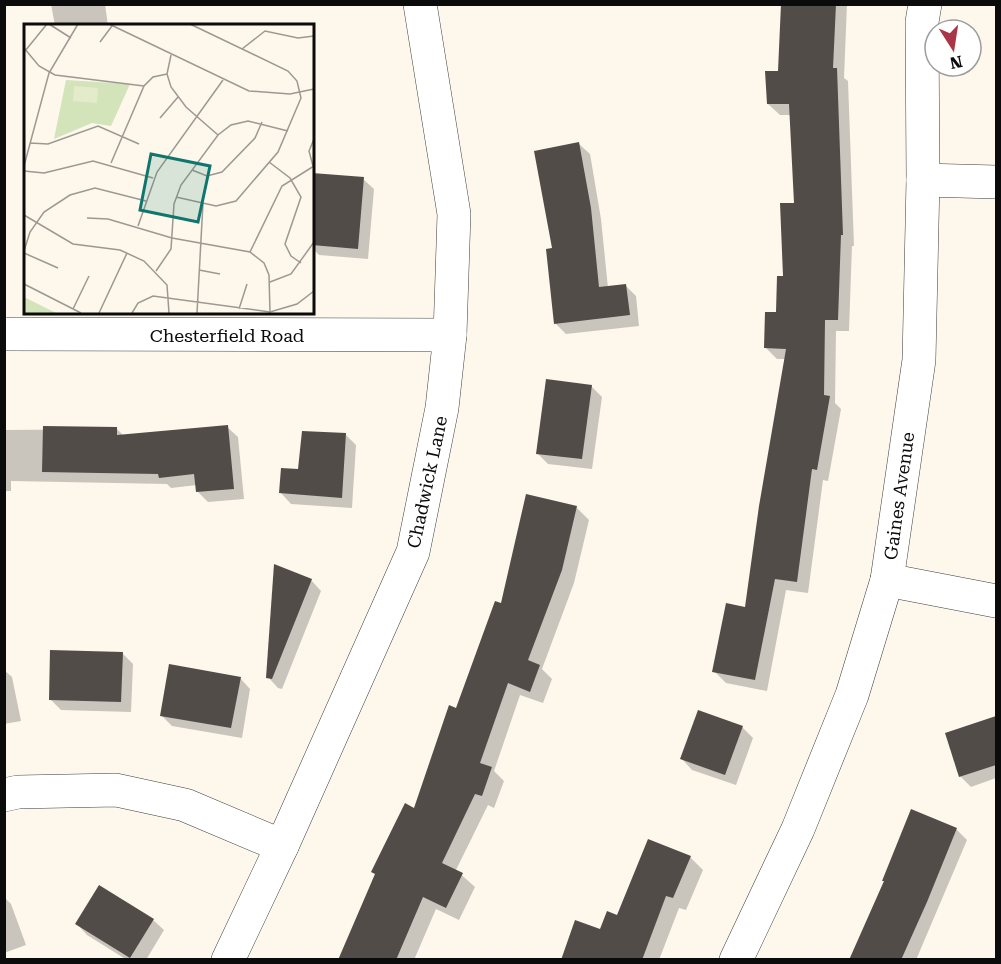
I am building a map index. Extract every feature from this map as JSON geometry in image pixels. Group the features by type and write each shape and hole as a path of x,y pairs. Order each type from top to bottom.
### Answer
{"street":[{"name":"Chadwick Lane","path":"228,960 282,846 413,552 442,408 450,335 454,214 420,4"},
{"name":"Gaines Avenue","path":"736,960 798,829 852,695 887,580 919,360 923,180 922,22 925,4"},
{"path":"923,180 996,182"},
{"name":"Chesterfield Road","path":"4,334 450,335"},
{"path":"887,580 996,601"},
{"path":"4,795 18,792 116,790 185,805 282,846"}],"building":[{"path":"781,4 836,4 833,68 837,68 843,235 841,235 838,320 825,320 824,395 830,396 817,470 812,469 797,582 775,579 755,680 712,672 726,603 745,607 759,506 786,349 764,348 765,312 776,312 777,276 783,276 780,203 794,203 789,104 767,104 765,71 778,71"},
{"path":"579,142 591,208 599,287 626,284 630,315 554,324 546,249 552,248 534,151"},
{"path":"314,173 364,177 358,249 314,245"},
{"path":"546,379 592,385 582,459 536,454"},
{"path":"228,425 234,489 196,492 194,474 159,478 158,474 42,472 43,426 117,427 117,435"},
{"path":"302,431 346,433 342,498 279,493 281,468 298,469"},
{"path":"526,494 577,506 562,570 528,660 540,665 530,692 508,683 480,763 492,767 482,796 475,794 442,863 463,873 446,908 423,897 396,960 338,960 375,874 371,872 405,803 414,808 449,705 456,708 495,601 501,603"},
{"path":"274,564 312,579 272,679 266,678"},
{"path":"50,650 123,652 121,702 49,700"},
{"path":"169,664 241,677 231,728 160,716"},
{"path":"698,710 743,726 725,775 680,759"},
{"path":"996,716 996,765 959,777 945,733"},
{"path":"911,809 957,828 927,902 901,960 849,960 884,881 882,881"},
{"path":"648,839 691,856 673,898 666,896 642,960 561,960 575,920 600,929 607,911 617,915"},
{"path":"99,885 154,919 130,958 75,924"}]}
